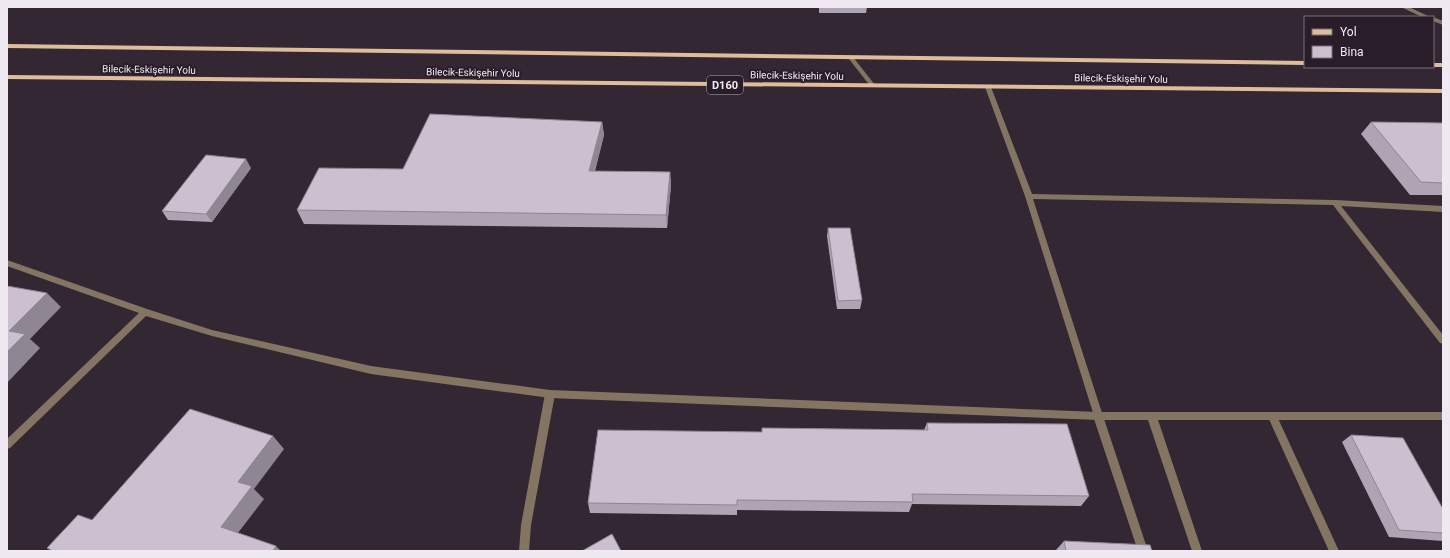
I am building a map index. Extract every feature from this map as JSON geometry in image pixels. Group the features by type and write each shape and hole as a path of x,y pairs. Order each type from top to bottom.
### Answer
{"main road":[{"name":"Bilecik-Eskişehir Yolu","path":"7,46 1304,63"},
{"name":"Bilecik-Eskişehir Yolu","path":"7,77 1443,91"}],"street":[{"path":"1404,7 1425,16"},
{"path":"851,58 873,86"},
{"path":"988,87 1029,196 1098,416 1143,551"},
{"path":"1029,196 1335,203 1443,209"},
{"path":"1335,203 1443,341"},
{"path":"7,263 145,312 212,333 371,370 550,394 1098,416 1443,416"},
{"path":"7,445 145,312"},
{"path":"524,551 526,525 550,394"},
{"path":"1152,417 1197,551"},
{"path":"1273,417 1334,551"}],"building":[{"path":"430,114 602,122 589,171 670,172 666,215 297,210 319,168 403,169"},
{"path":"1371,122 1443,123 1443,183 1421,182"},
{"path":"206,155 246,159 206,214 162,211"},
{"path":"828,228 850,228 862,300 838,301"},
{"path":"7,286 47,293 9,331 25,334 7,352"},
{"path":"190,409 273,436 238,482 252,486 221,527 276,546 273,551 53,551 47,548 78,515 92,520"},
{"path":"927,423 1067,424 1089,496 912,494 913,502 737,500 737,505 588,503 598,430 762,432 762,428 928,430"},
{"path":"1351,435 1403,438 1443,509 1443,533 1399,530"},
{"path":"612,534 621,551 582,551"},
{"path":"1064,541 1150,545 1152,551 1066,551"}]}
